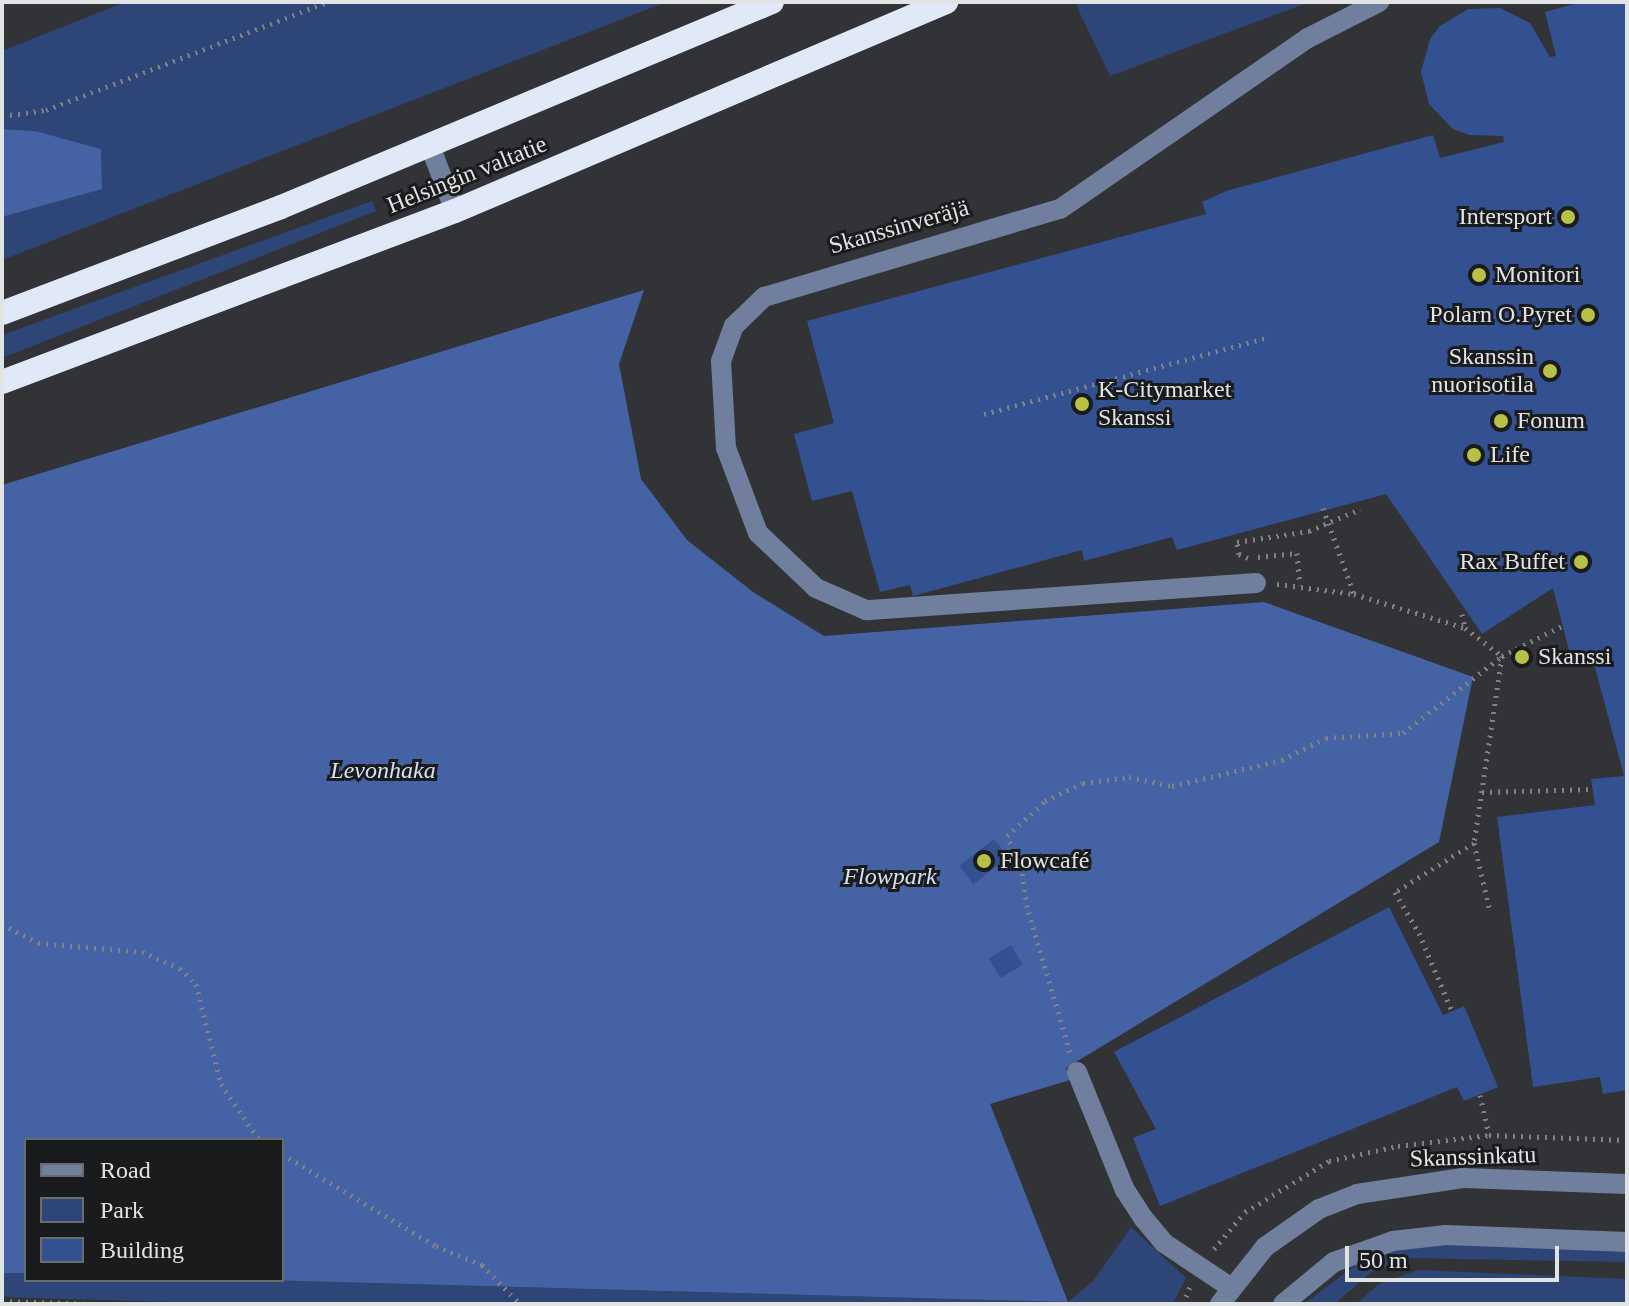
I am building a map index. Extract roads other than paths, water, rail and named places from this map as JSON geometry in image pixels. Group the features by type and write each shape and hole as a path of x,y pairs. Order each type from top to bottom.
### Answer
{"highway":[{"name":"Helsingin valtatie","path":"2,313 430,146 772,2"},
{"name":"Helsingin valtatie","path":"2,382 455,211 946,2"}],"street":[{"name":"Skanssinveräjä","path":"1256,583 866,610 816,588 758,533 726,448 721,361 734,326 749,306 800,282 1060,209 1308,38 1379,2"},
{"path":"430,146 455,211"},
{"path":"1077,1072 1125,1190 1144,1219 1164,1243 1225,1296"},
{"name":"Skanssinkatu","path":"1225,1296 1287,1230 1319,1209 1378,1188 1463,1178 1627,1184"},
{"path":"1283,1304 1334,1262 1393,1241 1446,1235 1627,1242"}],"place":[{"name":"Intersport","path":"1568,217"},
{"name":"Monitori","path":"1479,275"},
{"name":"Polarn O.Pyret","path":"1588,315"},
{"name":"Skanssin nuorisotila","path":"1550,371"},
{"name":"K-Citymarket Skanssi","path":"1082,404"},
{"name":"Fonum","path":"1501,421"},
{"name":"Life","path":"1474,455"},
{"name":"Rax Buffet","path":"1581,562"},
{"name":"Skanssi","path":"1522,657"},
{"name":"Flowcafé","path":"984,861"}],"park label":[{"name":"Levonhaka","path":"383,771"},
{"name":"Flowpark","path":"890,877"}]}
